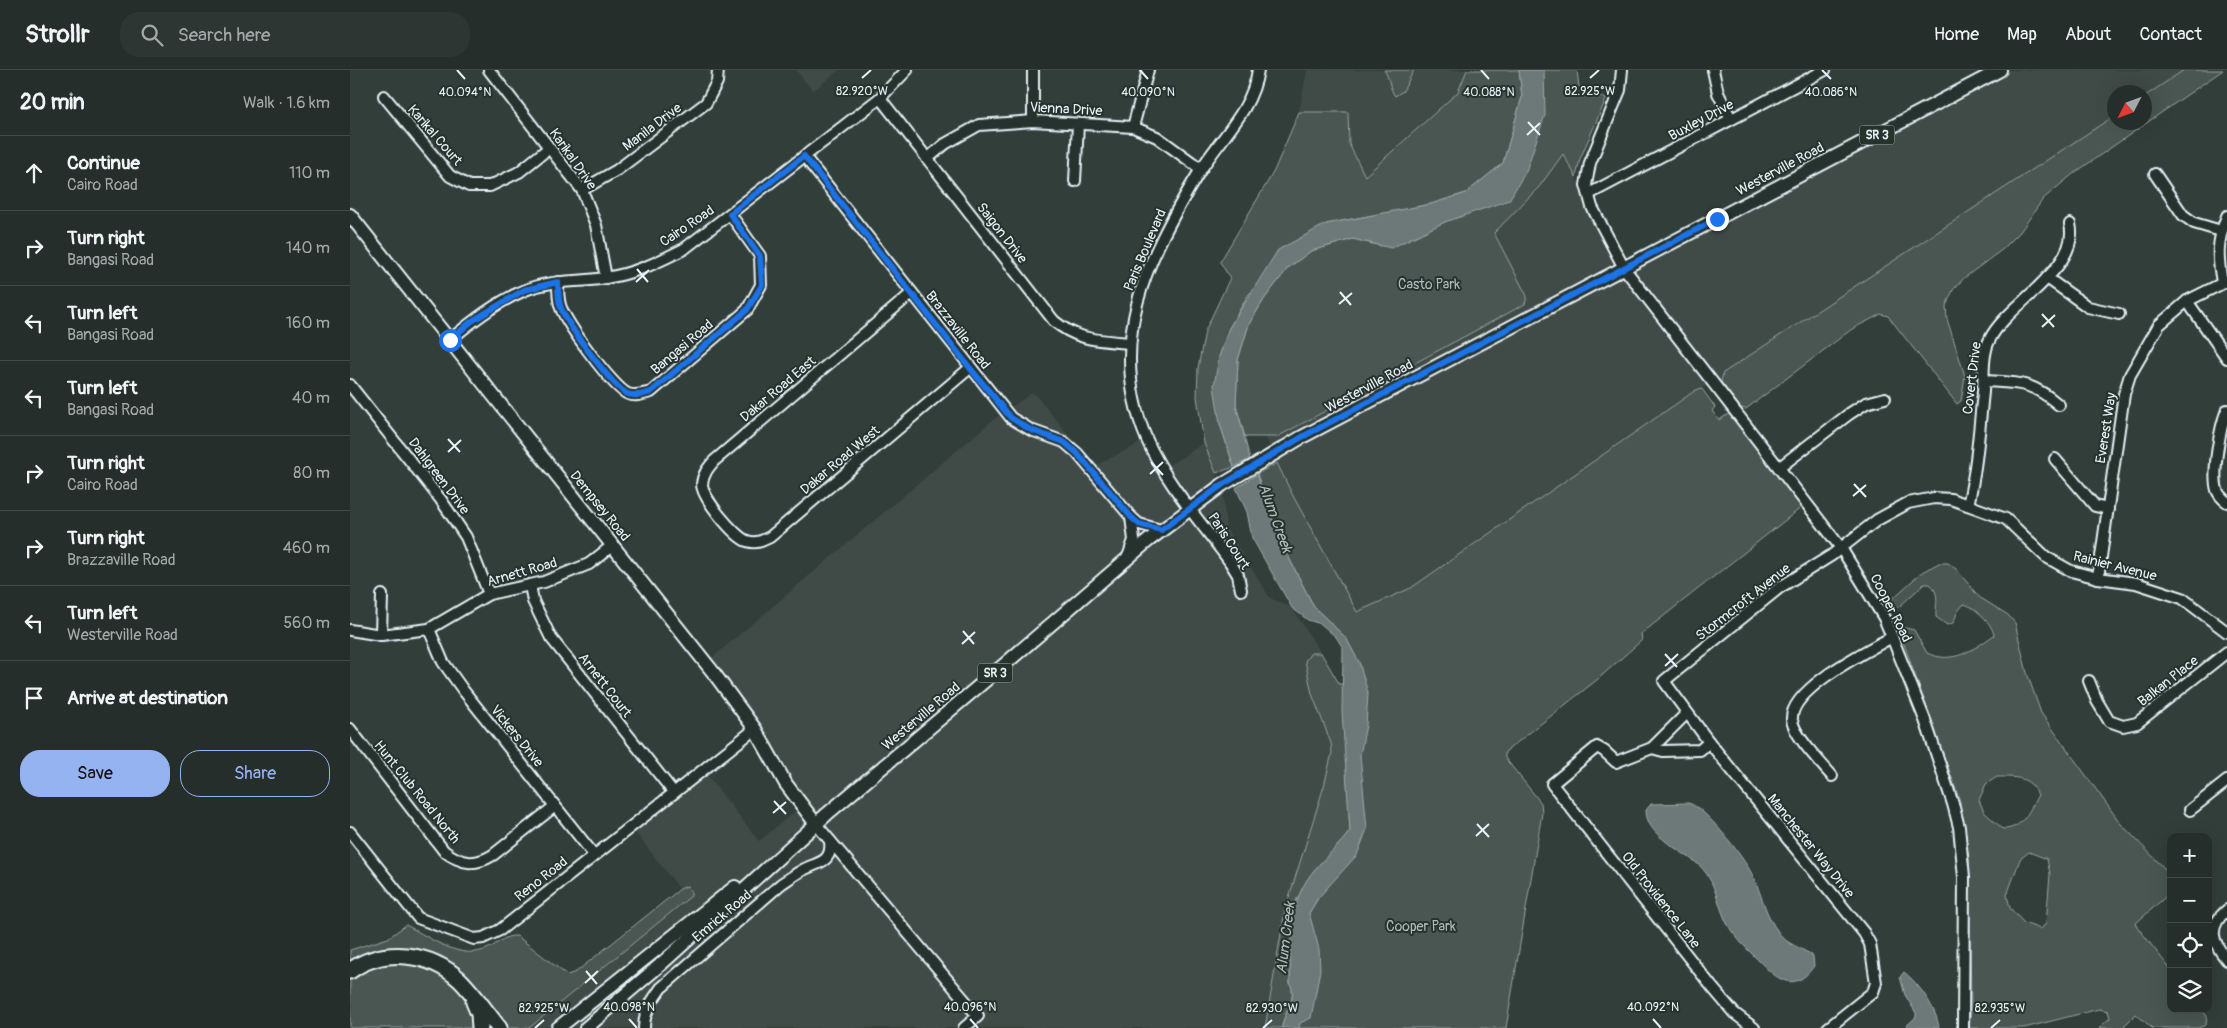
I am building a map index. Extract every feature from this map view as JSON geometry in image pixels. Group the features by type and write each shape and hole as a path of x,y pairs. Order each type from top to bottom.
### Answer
{"highway":[{"path":"350,971 361,963 387,955 426,958 458,979 499,1028"},
{"path":"468,989 479,1014 480,1028"}],"main road":[{"name":"Westerville Road","path":"586,1028 660,965 816,824 1161,530 1222,485 1302,437 2000,70"},
{"name":"Dempsey Road","path":"350,215 713,672 755,729 786,784 816,824"},
{"name":"Westerville Road","path":"558,1028 816,824"}],"street":[{"name":"Karikal Drive","path":"489,70 582,190 596,225 606,278"},
{"name":"Manila Drive","path":"582,190 618,170 706,103 717,82 718,70"},
{"name":"Cairo Road","path":"450,340 472,321 524,290 558,282 606,278 648,267 684,249 880,98 907,70"},
{"path":"1033,121 1034,70"},
{"path":"1133,127 1148,70"},
{"name":"Paris Boulevard","path":"1190,508 1168,477 1148,441 1136,406 1130,372 1129,343 1144,279 1160,243 1201,169 1240,118 1256,82 1258,70"},
{"name":"Cooper Road","path":"1622,70 1620,90 1590,163 1586,185 1592,207 1624,268 1841,548 1884,618 1925,720 1954,804 1959,827 1964,877 1963,1028"},
{"path":"1713,70 1718,93 1731,119"},
{"name":"Buxley Drive","path":"1589,194 1825,70"},
{"name":"Karikal Court","path":"384,96 450,176 469,186 490,186 519,172 549,148"},
{"name":"Saigon Drive","path":"880,98 1054,321 1067,332 1083,338 1129,343"},
{"name":"Vienna Drive","path":"927,160 945,144 979,126 1033,121 1133,127 1157,137 1201,169"},
{"path":"1075,181 1078,124"},
{"name":"Brazzaville Road","path":"804,156 1011,418 1031,430 1064,442 1077,453 1131,517 1139,524 1161,530"},
{"path":"2155,174 2183,215 2194,223 2221,232"},
{"name":"Bangasi Road","path":"558,282 560,306 575,334 618,388 628,394 640,396 651,392 747,310 762,285 760,256 730,214"},
{"path":"2225,281 2218,256 2221,232 2227,216"},
{"name":"Covert Drive","path":"1968,505 1976,472 1985,358 1989,340 2000,324 2047,278 2059,263 2071,240 2070,224"},
{"path":"2047,278 2088,307 2119,314"},
{"name":"Everest Way","path":"2098,578 2124,394 2130,375 2159,325 2186,302 2225,281"},
{"name":"Dakar Road East","path":"724,520 706,499 702,485 705,471 714,461 912,293"},
{"path":"2186,302 2227,358"},
{"name":"Dakar Road West","path":"724,520 737,534 747,541 759,542 770,537 970,368"},
{"path":"1984,381 2020,383 2042,390 2059,405"},
{"name":"Dahlgreen Drive","path":"350,385 442,500 466,538 489,594"},
{"path":"1780,467 1849,414 1866,403 1885,398"},
{"path":"2227,410 2223,420 2216,470 2217,489 2221,497 2227,502"},
{"path":"2055,459 2095,506 2108,509"},
{"name":"Rainier Avenue","path":"1841,548 1877,520 1908,504 1934,498 1951,499 2006,519 2046,557 2071,571 2098,578 2136,583 2182,598 2227,632"},
{"name":"Paris Court","path":"1190,508 1230,562 1238,576 1241,590"},
{"path":"1127,559 1134,540 1131,517"},
{"name":"Arnett Road","path":"350,630 381,635 429,628 489,594 544,582 589,564 613,545"},
{"name":"Stormcroft Avenue","path":"1664,681 1779,588 1841,548"},
{"name":"Arnett Court","path":"530,585 533,601 551,638 674,793"},
{"path":"381,635 382,595"},
{"name":"Vickers Drive","path":"429,628 443,662 463,690 594,855"},
{"path":"1832,776 1797,732 1792,720 1794,706 1803,696 1838,667 1892,637"},
{"name":"Balkan Place","path":"2089,681 2097,701 2109,721 2123,726 2137,723 2227,652"},
{"name":"Manchester Way Drive","path":"1664,681 1709,742 1864,933 1870,944 1876,983 1873,992 1828,1028"},
{"path":"1687,712 1652,748 1663,751 1700,750 1709,742"},
{"name":"Reno Road","path":"350,832 418,918 474,939 483,938 500,930 755,729"},
{"name":"Hunt Club Road North","path":"350,730 444,851 455,860 468,863 482,862 555,806"},
{"name":"Old Providence Lane","path":"1652,748 1616,762 1597,747 1552,784 1712,987 1734,1013 1754,1028"},
{"path":"2190,810 2227,781"},
{"path":"816,824 978,1016 964,1028"},
{"name":"Emrick Road","path":"644,1028 645,1014 661,988 781,884 801,870 823,862 831,849 830,841"},
{"path":"2227,910 2218,917 2214,928 2214,940 2227,960"}],"shaded area":[{"path":"796,70 839,70 813,91"},
{"path":"1307,70 1384,70 1389,77 1391,91 1403,91 1414,70 1467,70 1458,92 1365,176 1349,144 1348,112 1299,112"},
{"path":"1519,70 1544,70 1545,115 1526,171 1509,200 1445,222 1391,248 1353,239 1311,251 1288,268 1265,298 1249,324 1238,360 1236,405 1250,459 1234,467 1220,424 1214,386 1219,357 1229,328 1278,250 1326,224 1431,204 1466,193 1503,163 1522,97"},
{"path":"1995,70 2184,70 2152,91 2152,85 2107,85 2107,121 1723,373 1721,382 1696,390 1411,588 1357,613 1293,496 1266,438 1277,437 1525,304 1527,296 1494,233 1539,187 1563,154 1625,267"},
{"path":"1033,392 1095,466 1146,440 1163,469 1204,443 1223,495 1226,528 1270,598 1292,608 1321,653 1311,653 1312,694 1331,743 1332,753 1324,786 1285,910 1265,1028 529,1028 691,896 687,886 680,889 631,827 703,770 759,841 804,804 706,663 993,420"},
{"path":"1257,474 1267,507 1291,562 1314,607 1346,638 1359,662 1368,693 1366,725 1360,755 1367,829 1357,855 1318,898 1309,913 1319,949 1320,970 1311,1018 1300,1023 1299,1028 1282,1028 1292,995 1290,952 1295,908 1299,894 1306,881 1350,831 1342,712 1343,648 1336,637 1321,624 1308,620 1292,608 1252,538 1247,512 1236,488"},
{"path":"1688,803 1695,806 1714,823 1741,857 1752,874 1770,919 1782,937 1813,956 1814,966 1806,975 1790,982 1782,980 1768,970 1731,931 1707,874 1695,862 1659,836 1652,828 1646,810 1651,804"},
{"path":"1904,972 1916,983 1931,1005 1939,1028 1904,1028 1916,1017 1916,1013 1905,995 1900,977"}],"green space":[{"path":"1384,70 1414,70 1403,91 1395,96"},
{"path":"1467,70 1519,70 1522,97 1503,163 1466,193 1431,204 1326,224 1248,295 1229,328 1219,357 1220,424 1234,467 1216,473 1204,443 1197,397 1198,368 1205,331 1230,278 1220,262 1274,171 1299,112 1348,112 1349,144 1365,176 1458,92"},
{"name":"Casto Park","path":"1522,70 1577,70 1579,87 1606,99 1580,159 1576,177 1563,154 1539,187 1494,233 1527,296 1525,304 1277,437 1245,437 1236,405 1238,360 1249,324 1265,298 1288,268 1311,251 1353,239 1381,246 1445,222 1529,140"},
{"path":"2184,70 2223,70 2152,119 2152,91"},
{"path":"2107,121 2107,130 2136,130 2073,174 2043,199 2020,232 2003,249 1964,278 1953,290 1946,306 1947,319 1965,376 1961,401 1957,404 1888,316 1881,314 1852,329 1746,409 1741,408 1721,382 1723,373"},
{"name":"Cooper Park","path":"1702,389 1715,407 1712,411 1719,420 1730,413 1802,507 1641,634 1642,640 1598,679 1505,752 1505,758 1541,803 1542,813 1506,1028 1294,1028 1309,913 1355,839 1349,815 1350,831 1342,842 1315,869 1295,902 1292,916 1291,1000 1282,1028 1265,1028 1285,910 1324,786 1332,753 1331,743 1312,694 1305,661 1311,653 1321,653 1340,685 1361,667 1346,638 1314,607 1291,562 1267,507 1257,474 1277,463 1293,496 1357,612 1411,588 1696,390"},
{"path":"1939,563 1948,563 1956,569 1979,597 2008,615 2015,623 2027,673 2041,713 2121,824 2167,871 2167,896 2135,924 2167,965 2167,1013 2204,1013 2207,1016 2206,1025 2198,1028 2152,1028 2136,1014 2122,1028 2099,1028 2110,1018 2108,1011 2099,1009 2024,1028 1969,1028 1971,1009 1969,858 1960,801 1899,630 1901,627 1914,630 1927,653 1945,657 1954,657 1962,654 1994,635 1993,630 1982,616 1973,608 1964,604 1958,611 1953,623 1947,625 1936,617 1936,596 1930,584 1924,584 1899,607 1893,607 1890,601 1922,572","holes":["1997,777 2016,778 2031,784 2038,795 2025,818 2016,826 2003,829 1984,812 1979,800 1986,784","2029,852 2047,859 2050,874 2046,924 2040,929 2024,923 2010,908 2007,895 2020,859"]},
{"path":"687,886 691,890 691,896 529,1028 504,1028 436,958 350,964 350,950 388,938 406,925 446,947 468,952 478,952 506,938 517,936 567,975 576,972 680,889"},
{"path":"383,960 429,965 455,984 471,1006 476,1028 350,1028 350,975"}],"route":[{"path":"450,340 472,321 524,290 558,282 560,306 575,334 618,388 628,394 640,396 651,392 747,310 762,285 760,256 730,214 804,156 1011,418 1031,430 1064,442 1077,453 1131,517 1139,524 1161,530 1222,485 1302,437 1717,219"}],"water label":[{"name":"Alum Creek","path":"1275,518"},
{"name":"Alum Creek","path":"1286,938"}]}
